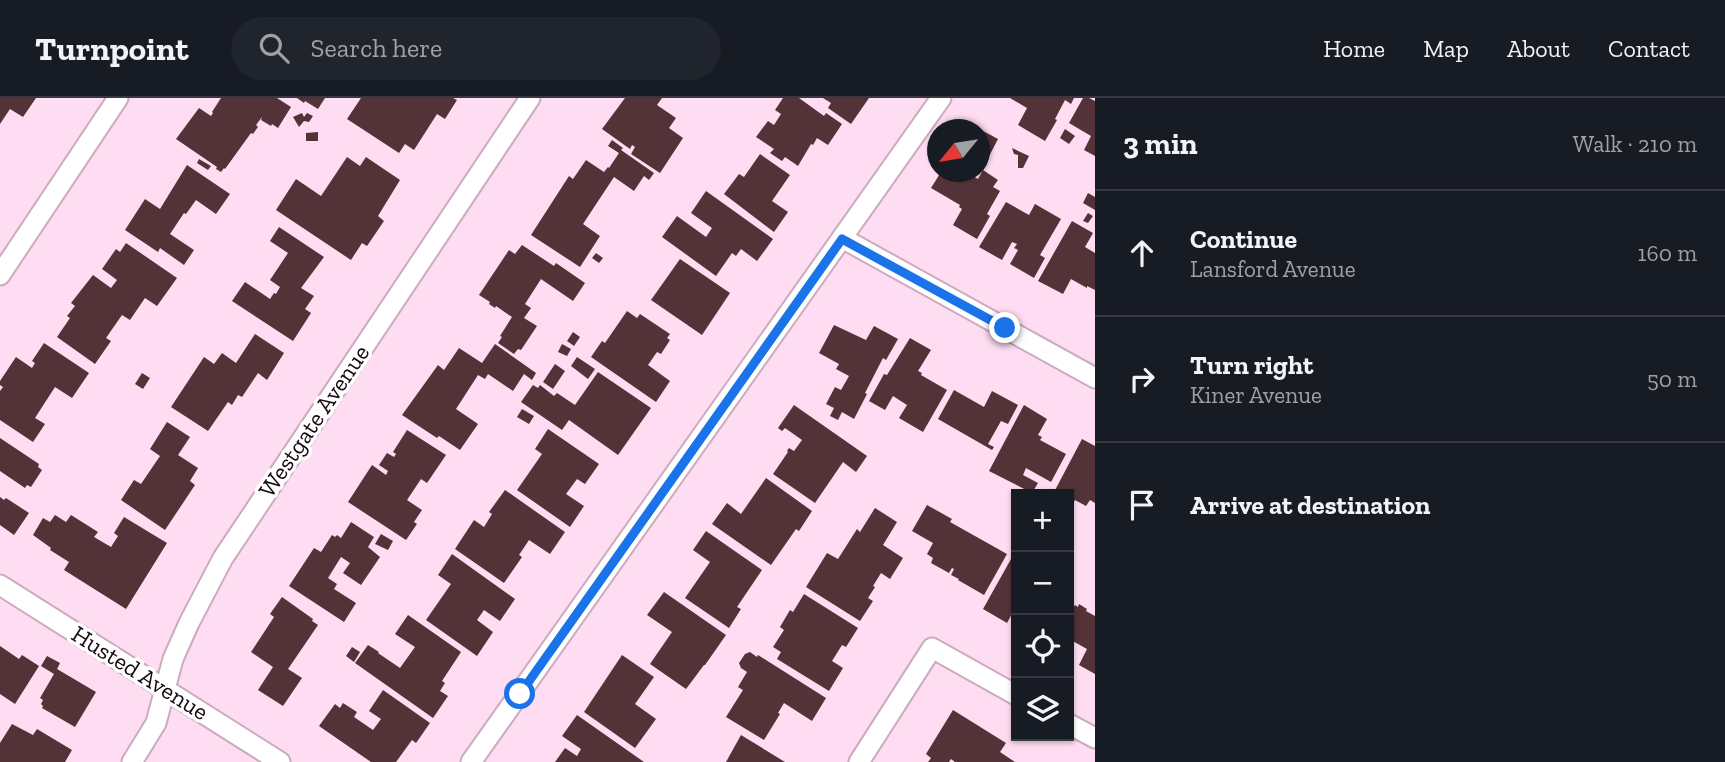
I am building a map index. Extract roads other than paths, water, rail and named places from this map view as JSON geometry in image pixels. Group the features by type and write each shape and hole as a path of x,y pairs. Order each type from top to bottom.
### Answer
{"street":[{"path":"0,275 118,98"},
{"name":"Westgate Avenue","path":"132,762 156,723 173,659 223,558 530,98"},
{"path":"471,762 941,98"},
{"path":"842,239 1095,378"},
{"name":"Husted Avenue","path":"0,585 280,762"},
{"path":"859,762 932,648 1011,692"},
{"path":"1074,727 1095,738"}]}
